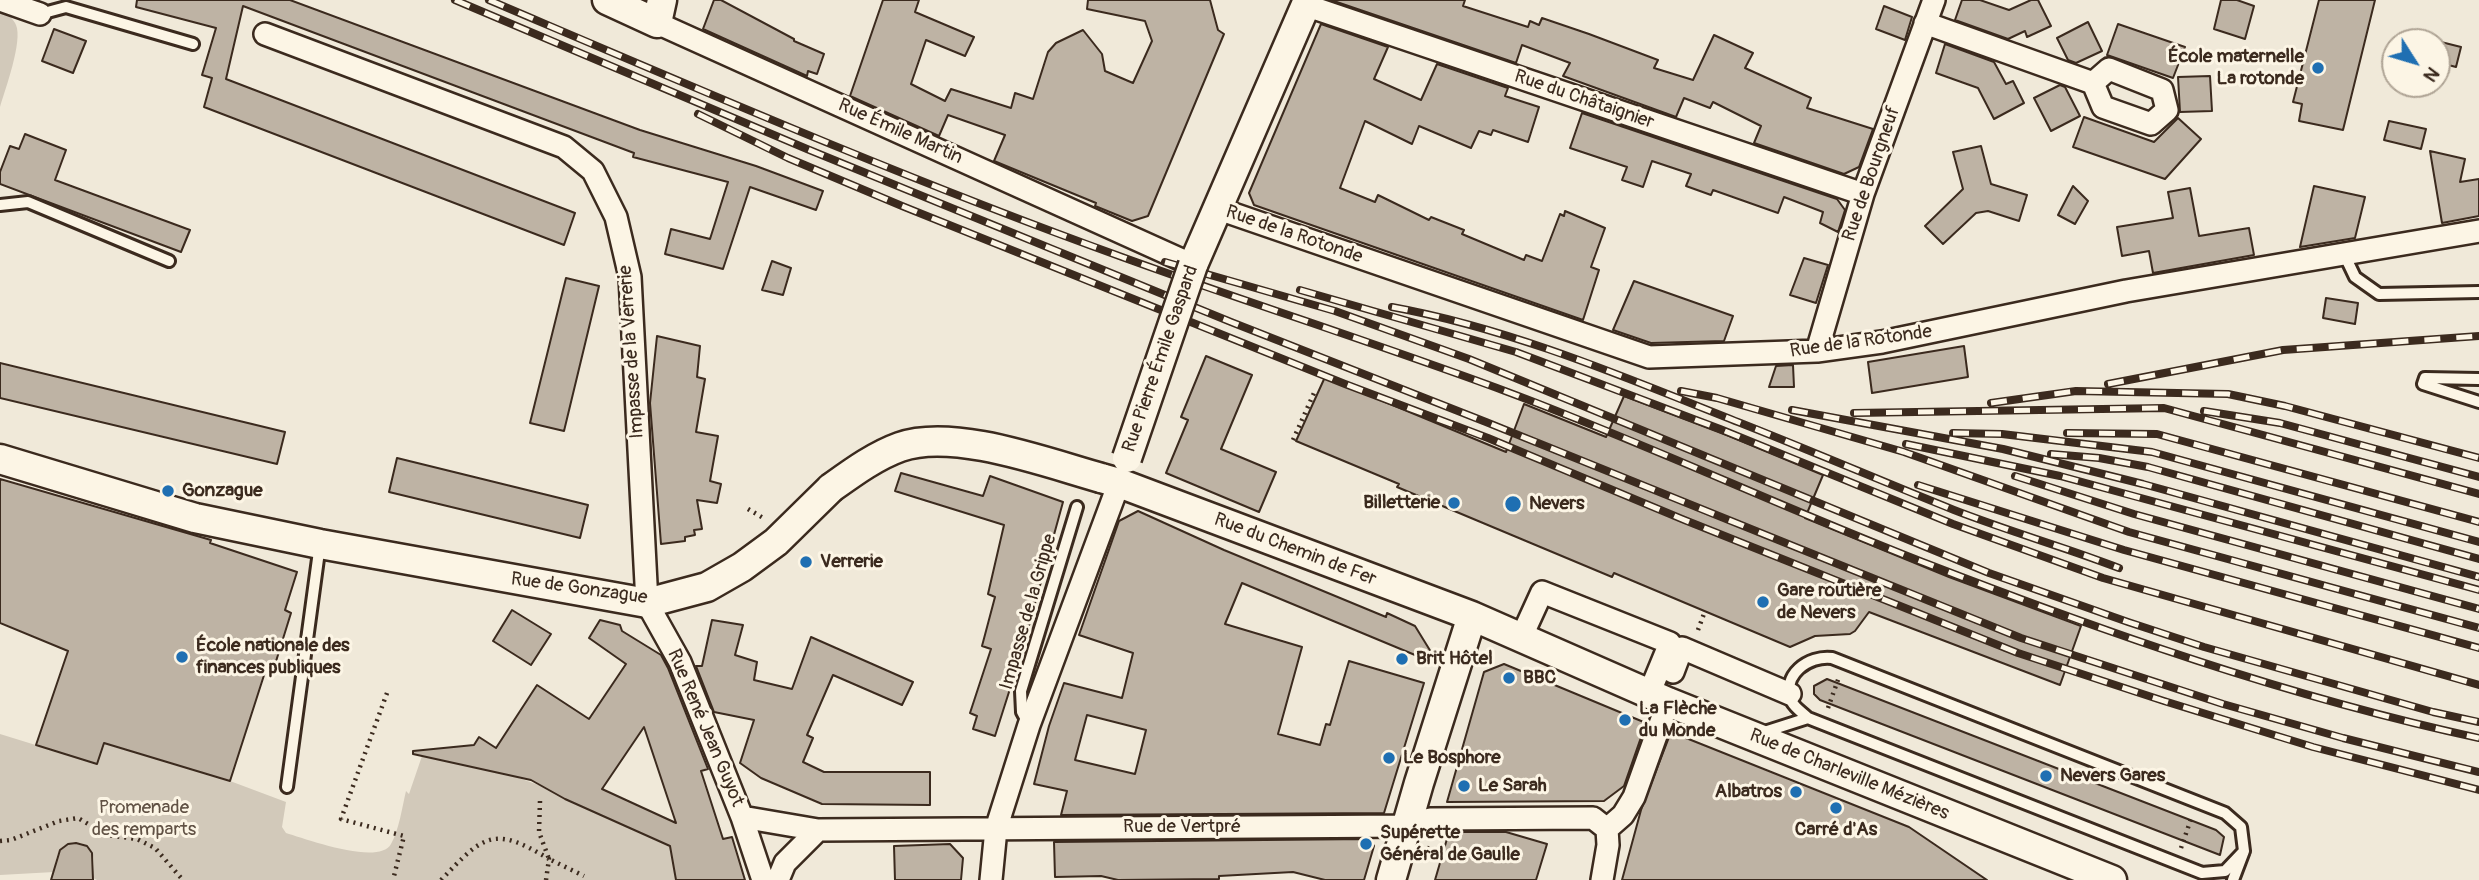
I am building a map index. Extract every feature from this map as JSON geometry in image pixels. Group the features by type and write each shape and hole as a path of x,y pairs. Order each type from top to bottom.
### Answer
{"main road":[{"name":"Rue Émile Martin","path":"607,0 660,11"},
{"name":"Rue Pierre Émile Gaspard","path":"1116,473 1216,208 1307,3"},
{"name":"Rue de Gonzague","path":"0,459 195,518 320,544 647,603 706,587 742,567 776,542 831,488 855,470 901,447 940,441 1116,473"},
{"name":"Rue du Chemin de Fer","path":"1116,473 1472,616"},
{"name":"Rue de Charleville Mézières","path":"1472,616 1659,699 2112,880"},
{"path":"1391,880 1472,616"}],"street":[{"path":"1,0 40,14"},
{"name":"Rue de Bourgneuf","path":"1817,351 1863,194 1934,0"},
{"name":"Rue du Châtaignier","path":"1307,3 1863,194"},
{"name":"Rue Émile Martin","path":"660,11 1193,265"},
{"path":"1925,23 2093,83"},
{"name":"Impasse de la Verrerie","path":"265,34 564,147 593,171 616,217 630,277 643,572 647,603"},
{"name":"Rue de la Rotonde","path":"1216,208 1649,358 1817,351 1894,340 2126,291 2479,231"},
{"name":"Rue Pierre Émile Gaspard","path":"991,880 996,829 1029,724 1116,473"},
{"path":"1521,638 1542,592 1670,643 1634,797 1623,815 1607,829 1608,845 1602,880"},
{"name":"Rue René Jean Guyot","path":"647,603 680,662 742,817 763,880"},
{"path":"1659,699 1682,648 1790,694"},
{"name":"Rue René Jean Guyot","path":"742,817 818,830"},
{"name":"Rue de Vertpré","path":"818,830 1406,826 1430,819 1593,818 1607,829"},
{"path":"778,880 785,863 818,830"}],"lane":[{"path":"40,14 66,7 193,44"},
{"path":"0,205 28,202 170,261"},
{"path":"2344,254 2355,276 2379,294 2479,292"},
{"path":"2479,379 2425,377 2423,384 2479,402"},
{"name":"Impasse de la Grippe","path":"1029,724 1022,712 1021,691 1077,507"},
{"path":"287,787 320,544"},
{"path":"2233,880 2244,851 2241,827 2225,813 1832,658 1821,656 1808,660 1792,678 1792,702 1808,718 2205,876 2225,871 2244,851"},
{"path":"1751,736 1808,718"}],"path":[{"path":"1293,440 1314,393"},
{"path":"387,693 341,819 404,836 393,880"},
{"path":"540,801 539,832 549,859 546,880"},
{"path":"2175,862 2197,803"},
{"path":"0,841 12,840 59,821 78,818 107,835 137,839 155,848 183,880"},
{"path":"441,880 473,849 491,839 507,837 584,876"}],"green space":[{"path":"0,9 13,20 18,32 12,66 0,107"},
{"name":"Promenade des remparts","path":"0,734 97,764 105,743 230,781 286,802 282,827 286,833 358,852 384,850 391,844 406,791 409,794 422,756 516,777 544,787 670,846 676,880 97,880 93,878 94,861 91,850 78,843 68,844 60,850 54,872 0,875"}],"building":[{"path":"137,0 290,0 640,130 756,166 823,191 816,210 750,187 723,269 665,254 671,229 710,239 728,182 633,157 634,153 243,6 226,79 575,213 564,245 204,107 212,78 202,75 216,28 136,7"},
{"path":"714,0 721,0 794,41 824,54 817,74 808,71 807,76 703,29"},
{"path":"883,0 919,0 915,12 974,37 965,56 926,40 911,84 945,101 951,89 1011,108 1015,93 1033,99 1048,52 1056,43 1083,30 1102,54 1105,71 1133,83 1152,41 1145,21 1087,9 1088,0 1210,0 1218,30 1224,34 1148,216 1132,221 1095,206 1096,203 994,161 1005,135 948,115 939,136 850,96"},
{"path":"1331,0 1465,0 1463,6 1528,27 1530,21 1539,25 1542,18 1589,34 1658,60 1654,68 1693,80 1714,35 1753,53 1745,68 1811,98 1807,108 1873,129 1859,167 1844,174 1754,143 1761,126 1713,102 1710,108 1684,98 1676,117 1563,76 1570,63 1522,45 1516,63"},
{"path":"1962,0 1980,0 2009,10 2031,0 2038,0 2051,26 2027,37 2025,31 2008,39 1955,20"},
{"path":"2221,0 2237,0 2254,6 2245,39 2214,29"},
{"path":"2319,0 2375,0 2343,130 2299,121 2302,104 2293,102"},
{"path":"1884,6 1912,17 1905,40 1876,29"},
{"path":"2088,22 2102,51 2076,63 2068,60 2057,38"},
{"path":"1321,24 1388,47 1374,79 1421,100 1437,64 1508,88 1505,96 1539,107 1528,142 1493,130 1491,135 1479,131 1471,148 1419,126 1412,144 1365,121 1340,188 1375,202 1378,195 1429,220 1431,217 1464,230 1462,234 1524,260 1526,255 1542,261 1560,214 1564,216 1565,211 1605,228 1591,267 1599,270 1583,320 1254,205 1249,193"},
{"path":"2118,24 2185,47 2173,78 2107,55"},
{"path":"54,29 86,41 73,73 42,61"},
{"path":"1945,44 1994,62 2006,84 2013,81 2024,103 1994,119 1978,88 1936,73"},
{"path":"2451,44 2461,47 2456,67 2451,66"},
{"path":"2210,76 2212,111 2180,112 2178,77"},
{"path":"2060,85 2065,87 2080,116 2051,131 2034,98"},
{"path":"1582,113 1837,199 1845,210 1838,232 1820,223 1823,212 1784,197 1778,213 1713,190 1711,195 1686,186 1691,174 1652,161 1643,187 1622,180 1627,167 1570,148"},
{"path":"2084,117 2154,142 2178,118 2201,139 2165,179 2073,147"},
{"path":"2389,121 2426,129 2421,149 2384,140"},
{"path":"25,134 66,150 55,180 190,230 181,252 0,184 0,172 10,146 19,149"},
{"path":"1981,146 1991,184 2027,195 2019,221 1988,211 1976,213 1943,244 1925,226 1963,189 1953,152"},
{"path":"2430,151 2465,159 2460,182 2479,179 2479,216 2442,223"},
{"path":"2073,186 2088,201 2075,224 2058,215"},
{"path":"2314,186 2365,197 2355,238 2300,247"},
{"path":"2190,188 2199,236 2249,228 2254,255 2153,273 2149,251 2122,256 2117,227 2173,218 2168,192"},
{"path":"1804,258 1828,265 1816,303 1790,295"},
{"path":"772,261 791,268 783,295 762,290"},
{"path":"566,278 599,286 564,431 530,423"},
{"path":"1634,281 1733,316 1724,341 1651,343 1613,330"},
{"path":"2326,298 2358,303 2355,324 2323,318"},
{"path":"657,336 700,346 697,377 705,379 696,432 718,436 710,481 721,484 717,503 697,500 702,529 694,530 695,535 685,537 685,541 661,544 650,403"},
{"path":"1964,346 1968,377 1872,393 1868,362"},
{"path":"1206,356 1252,375 1221,449 1276,472 1259,512 1166,473 1188,420 1181,417"},
{"path":"0,363 285,432 277,464 0,398"},
{"path":"1793,365 1794,387 1769,387 1776,366"},
{"path":"1325,377 1506,452 1524,404 1606,437 1624,396 1823,475 1805,518 1949,577 2081,626 2060,685 1869,612 1850,634 1815,636 1790,647 1614,573 1612,577 1397,487 1399,484 1296,441"},
{"path":"397,458 588,505 580,538 389,492"},
{"path":"901,473 983,496 990,476 1063,502 1022,651 995,736 973,729 977,716 970,713 991,649 982,646 995,597 988,594 1004,525 895,491"},
{"name":"École nationale des finances publiques","path":"0,479 211,540 210,543 297,572 285,610 291,613 273,671 266,669 230,781 104,743 97,764 36,745 68,651 0,623"},
{"path":"1138,511 1224,550 1386,617 1387,613 1415,626 1439,665 1242,583 1225,624 1302,647 1278,734 1320,745 1326,724 1330,725 1349,661 1424,683 1384,813 1061,815 1067,791 1034,784 1049,726 1064,683 1122,698 1133,653 1079,635 1119,521","holes":["1087,715 1146,730 1135,774 1075,760"]},
{"path":"512,610 551,634 531,665 493,641"},
{"path":"600,620 620,625 622,631 661,655 708,769 701,771 723,839 732,837 745,880 676,880 670,846 565,799 531,780 413,754 413,751 474,745 479,737 496,748 537,685 589,719 626,664 589,638","holes":["644,727 676,823 602,789"]},
{"path":"712,620 743,625 735,655 757,662 754,680 792,689 811,637 913,682 902,705 833,675 807,735 813,738 803,762 824,772 930,772 930,805 822,804 761,778 740,763 754,720 714,712 696,666 702,666"},
{"path":"1504,664 1646,723 1624,786 1604,801 1447,802 1484,672"},
{"name":"Nevers Gares","path":"1827,679 2216,830 2224,837 2220,855 1820,700 1814,694 1814,686"},
{"path":"1671,732 1909,827 1987,880 1622,880 1641,810"},
{"path":"1449,832 1506,832 1547,844 1536,880 1435,880"},
{"path":"1370,839 1374,846 1364,880 1325,880 1293,872 1219,876 1219,879 1118,880 1101,876 1055,877 1054,842"},
{"path":"68,844 87,846 92,853 93,880 51,880 60,850"},
{"path":"950,844 963,858 961,880 895,880 894,846"}],"railway":[{"path":"455,0 807,149 1231,322 2021,638 2223,704 2479,772"},
{"path":"489,0 962,197 1122,257 1505,391 1988,587 2126,637 2266,682 2337,703 2479,738"},
{"path":"698,114 788,158 902,206 1345,384 1488,438 1682,519 2018,653 2313,747 2479,790"},
{"path":"1165,262 1335,311 1469,359 1989,573 2128,622 2204,647 2433,712 2479,722"},
{"path":"1300,290 1516,352 1720,429 1953,524 2103,578 2479,685"},
{"path":"1392,307 1482,328 1570,357 1954,510 2119,568"},
{"path":"2108,384 2283,350 2479,336"},
{"path":"1681,391 1717,398 1904,452 2129,532 2479,628"},
{"path":"1991,403 2076,391 2228,394 2285,406 2479,458"},
{"path":"1854,413 2164,408 2479,494"},
{"path":"1792,410 2003,449 2143,484 2479,577"},
{"path":"2204,411 2280,423 2479,477"},
{"path":"1953,433 2002,434 2152,452 2479,542"},
{"path":"2067,433 2157,434 2479,522"},
{"path":"1906,444 2060,476 2479,590"},
{"path":"2051,454 2099,458 2148,467 2479,559"},
{"path":"2015,476 2134,514 2479,609"},
{"path":"1918,485 2124,550 2479,648"}],"place":[{"name":"École maternelle La rotonde","path":"2318,68"},
{"name":"Gonzague","path":"168,491"},
{"name":"Billetterie","path":"1454,503"},
{"name":"Nevers","path":"1513,504"},
{"name":"Verrerie","path":"806,562"},
{"name":"Gare routière de Nevers","path":"1763,602"},
{"name":"École nationale des finances publiques","path":"182,657"},
{"name":"Brit Hôtel","path":"1402,659"},
{"name":"BBC","path":"1509,678"},
{"name":"La Flèche du Monde","path":"1625,720"},
{"name":"Le Bosphore","path":"1389,758"},
{"name":"Nevers Gares","path":"2046,776"},
{"name":"Le Sarah","path":"1464,786"},
{"name":"Albatros","path":"1796,792"},
{"name":"Carré d'As","path":"1836,808"},
{"name":"Supérette Général de Gaulle","path":"1366,844"}]}
